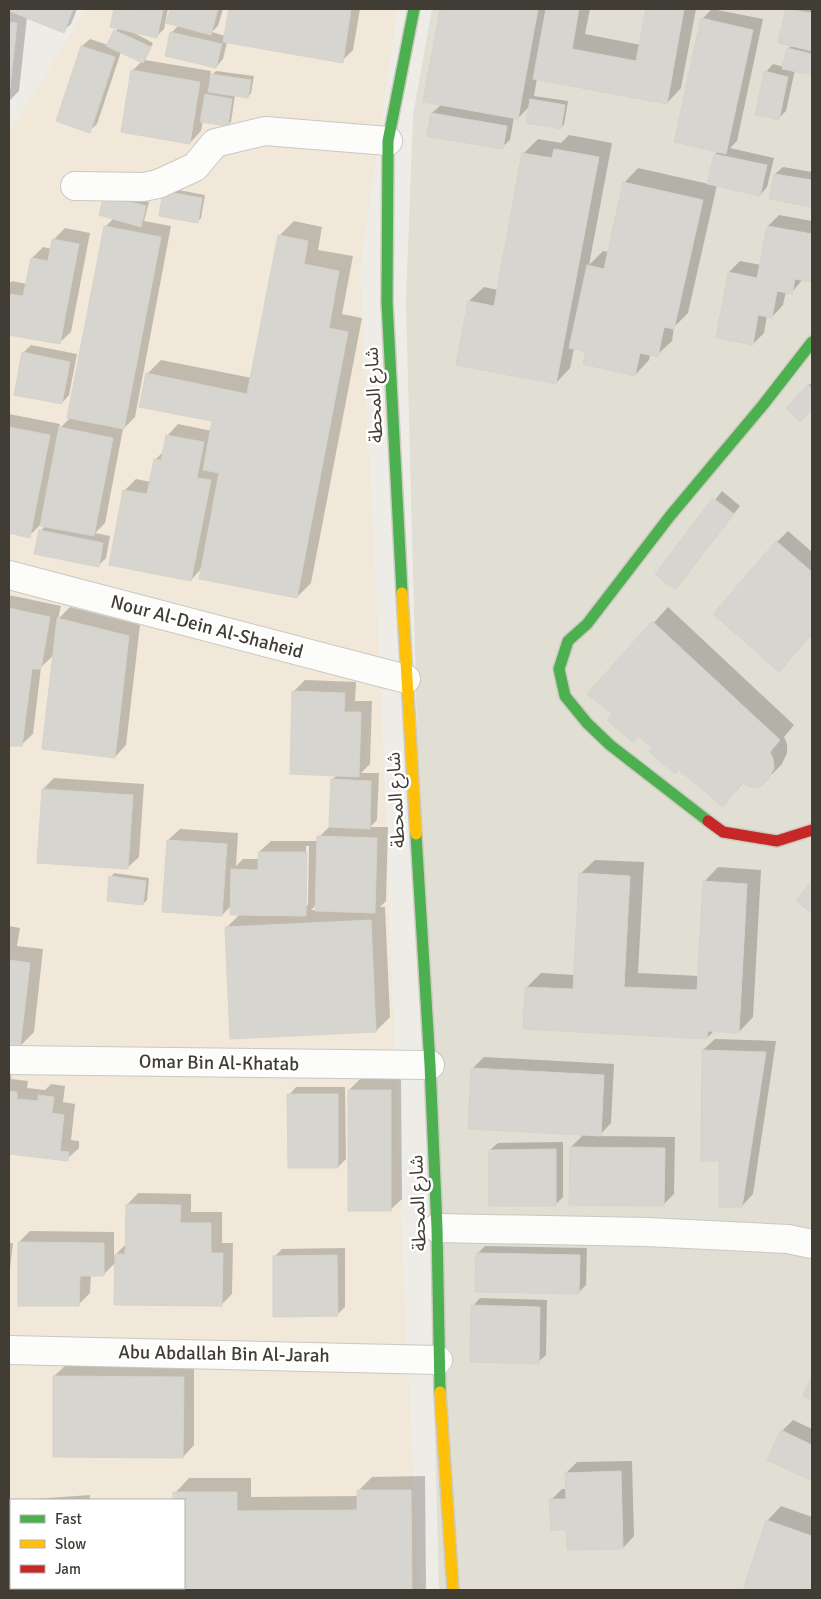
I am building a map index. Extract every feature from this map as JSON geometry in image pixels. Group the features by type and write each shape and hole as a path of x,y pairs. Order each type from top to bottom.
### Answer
{"main road":[{"name":"شارع المحطة","path":"414,9 388,141 387,302 406,679 430,1065 437,1228 438,1360 452,1590"},
{"path":"812,342 763,405 670,516 587,624 568,641 559,669 565,696 588,723 610,744 724,832 777,841 812,830"}],"street":[{"path":"75,186 143,187 158,184 195,168 214,143 265,131 388,141"},
{"name":"Nour Al-Dein Al-Shaheid","path":"9,575 406,679"},
{"name":"Omar Bin Al-Khatab","path":"9,1060 430,1065"},
{"path":"437,1228 657,1232 788,1239 812,1244"},
{"name":"Abu Abdallah Bin Al-Jarah","path":"9,1350 438,1360"}],"shaded area":[{"path":"86,9 397,9 360,271 381,689 402,1244 419,1590 9,1590 9,134"},
{"path":"432,9 812,9 812,1590 439,1590 406,301 413,115"}],"building":[{"path":"10,9 73,9 64,33 9,11"},
{"path":"114,9 163,10 157,38 110,27"},
{"path":"170,9 218,9 211,35 166,23"},
{"path":"229,9 351,9 343,63 223,42"},
{"path":"440,9 538,9 518,119 423,102"},
{"path":"546,9 579,9 572,49 636,61 646,9 684,9 667,104 533,79"},
{"path":"786,9 812,13 812,51 778,43"},
{"path":"701,18 753,30 726,154 674,142"},
{"path":"9,22 17,23 9,97"},
{"path":"114,30 151,47 143,63 106,46"},
{"path":"170,32 222,44 216,68 165,56"},
{"path":"81,46 115,57 90,133 56,121"},
{"path":"787,48 812,54 812,75 782,69"},
{"path":"131,70 200,82 190,144 121,132"},
{"path":"764,71 788,77 779,120 755,115"},
{"path":"211,74 251,80 248,98 208,92"},
{"path":"205,94 232,99 228,126 200,122"},
{"path":"530,99 565,105 561,129 526,123"},
{"path":"431,113 507,126 503,149 427,136"},
{"path":"554,149 599,157 556,384 456,365 468,301 494,306 522,153 552,158"},
{"path":"714,154 767,165 760,196 707,184"},
{"path":"774,174 812,180 812,207 769,199"},
{"path":"623,182 703,200 674,329 664,327 658,357 640,353 635,376 583,364 586,352 569,348 587,265 604,269"},
{"path":"163,191 202,198 198,223 159,216"},
{"path":"104,195 146,206 141,227 99,215"},
{"path":"104,226 161,237 124,429 67,418"},
{"path":"767,226 812,234 812,282 795,279 792,294 777,291 772,318 758,315 753,345 716,338 728,272 757,278"},
{"path":"278,235 308,241 304,264 339,271 329,328 348,332 297,598 199,579 219,473 203,470 212,421 139,407 146,373 247,394"},
{"path":"52,239 79,244 60,344 9,335 9,294 23,296 31,258 48,261"},
{"path":"22,352 70,362 62,404 14,395"},
{"path":"808,384 812,389 812,410 800,422 786,408"},
{"path":"9,427 50,435 30,538 9,533"},
{"path":"59,427 113,438 94,536 40,526"},
{"path":"166,435 204,442 197,478 211,480 191,581 109,565 123,490 147,494 154,459 161,460"},
{"path":"713,498 734,514 675,590 655,574"},
{"path":"39,530 103,543 99,567 34,554"},
{"path":"776,541 812,572 812,634 779,672 713,614"},
{"path":"9,608 50,617 41,669 32,669 22,746 9,746"},
{"path":"57,618 129,636 115,758 42,749"},
{"path":"652,621 780,740 770,752 774,768 768,780 760,787 753,788 742,783 723,807 679,770 675,774 649,752 652,748 638,736 633,742 607,720 612,714 587,694"},
{"path":"292,691 345,693 344,712 361,712 359,777 290,774"},
{"path":"331,779 371,781 370,829 329,827"},
{"path":"42,789 133,795 128,869 37,863"},
{"path":"317,836 377,838 375,913 315,911"},
{"path":"167,840 227,844 222,916 162,912"},
{"path":"258,852 307,852 306,916 230,915 231,869 258,870"},
{"path":"579,873 630,876 624,987 697,990 703,881 747,884 739,1033 708,1031 707,1039 523,1029 525,987 573,989"},
{"path":"109,876 146,881 143,905 107,901"},
{"path":"812,881 812,913 796,901"},
{"path":"371,920 376,1032 230,1039 225,927"},
{"path":"9,960 30,963 20,1048 9,1046"},
{"path":"702,1050 766,1052 742,1207 719,1207 719,1161 701,1161"},
{"path":"471,1068 604,1075 601,1136 468,1129"},
{"path":"348,1090 391,1090 391,1211 348,1211"},
{"path":"9,1091 17,1092 17,1099 38,1101 38,1095 54,1097 52,1113 64,1115 60,1151 69,1152 68,1161 9,1154"},
{"path":"287,1094 338,1094 338,1168 288,1168"},
{"path":"570,1147 665,1148 664,1206 569,1205"},
{"path":"556,1149 556,1206 489,1206 489,1150"},
{"path":"126,1204 181,1205 180,1223 211,1223 211,1253 223,1253 222,1306 114,1305 115,1254 125,1254"},
{"path":"18,1242 104,1243 104,1276 80,1276 79,1306 18,1306"},
{"path":"476,1253 580,1255 579,1294 475,1292"},
{"path":"337,1255 338,1316 273,1317 273,1256"},
{"path":"471,1305 540,1307 539,1364 470,1362"},
{"path":"53,1376 184,1377 183,1458 53,1457"},
{"path":"812,1376 812,1400 803,1396"},
{"path":"781,1430 812,1445 812,1481 767,1460"},
{"path":"621,1471 623,1549 567,1550 566,1530 551,1530 549,1499 566,1499 565,1473"},
{"path":"357,1490 411,1490 412,1590 174,1590 185,1589 185,1499 173,1499 173,1492 237,1492 237,1511 357,1510"},
{"path":"766,1520 812,1536 812,1590 743,1590"},
{"path":"9,1535 10,1589 9,1589"}],"traffic: fast":[{"path":"402,593 387,302 388,141 414,9"},
{"path":"708,821 610,745 587,723 565,696 559,669 568,641 587,624 670,516 763,405 812,342"},
{"path":"416,834 430,1065 437,1228 440,1392"}],"traffic: slow":[{"path":"402,593 416,834"},
{"path":"440,1392 453,1590"}],"traffic: jam":[{"path":"708,821 723,832 777,841 812,830"}]}
